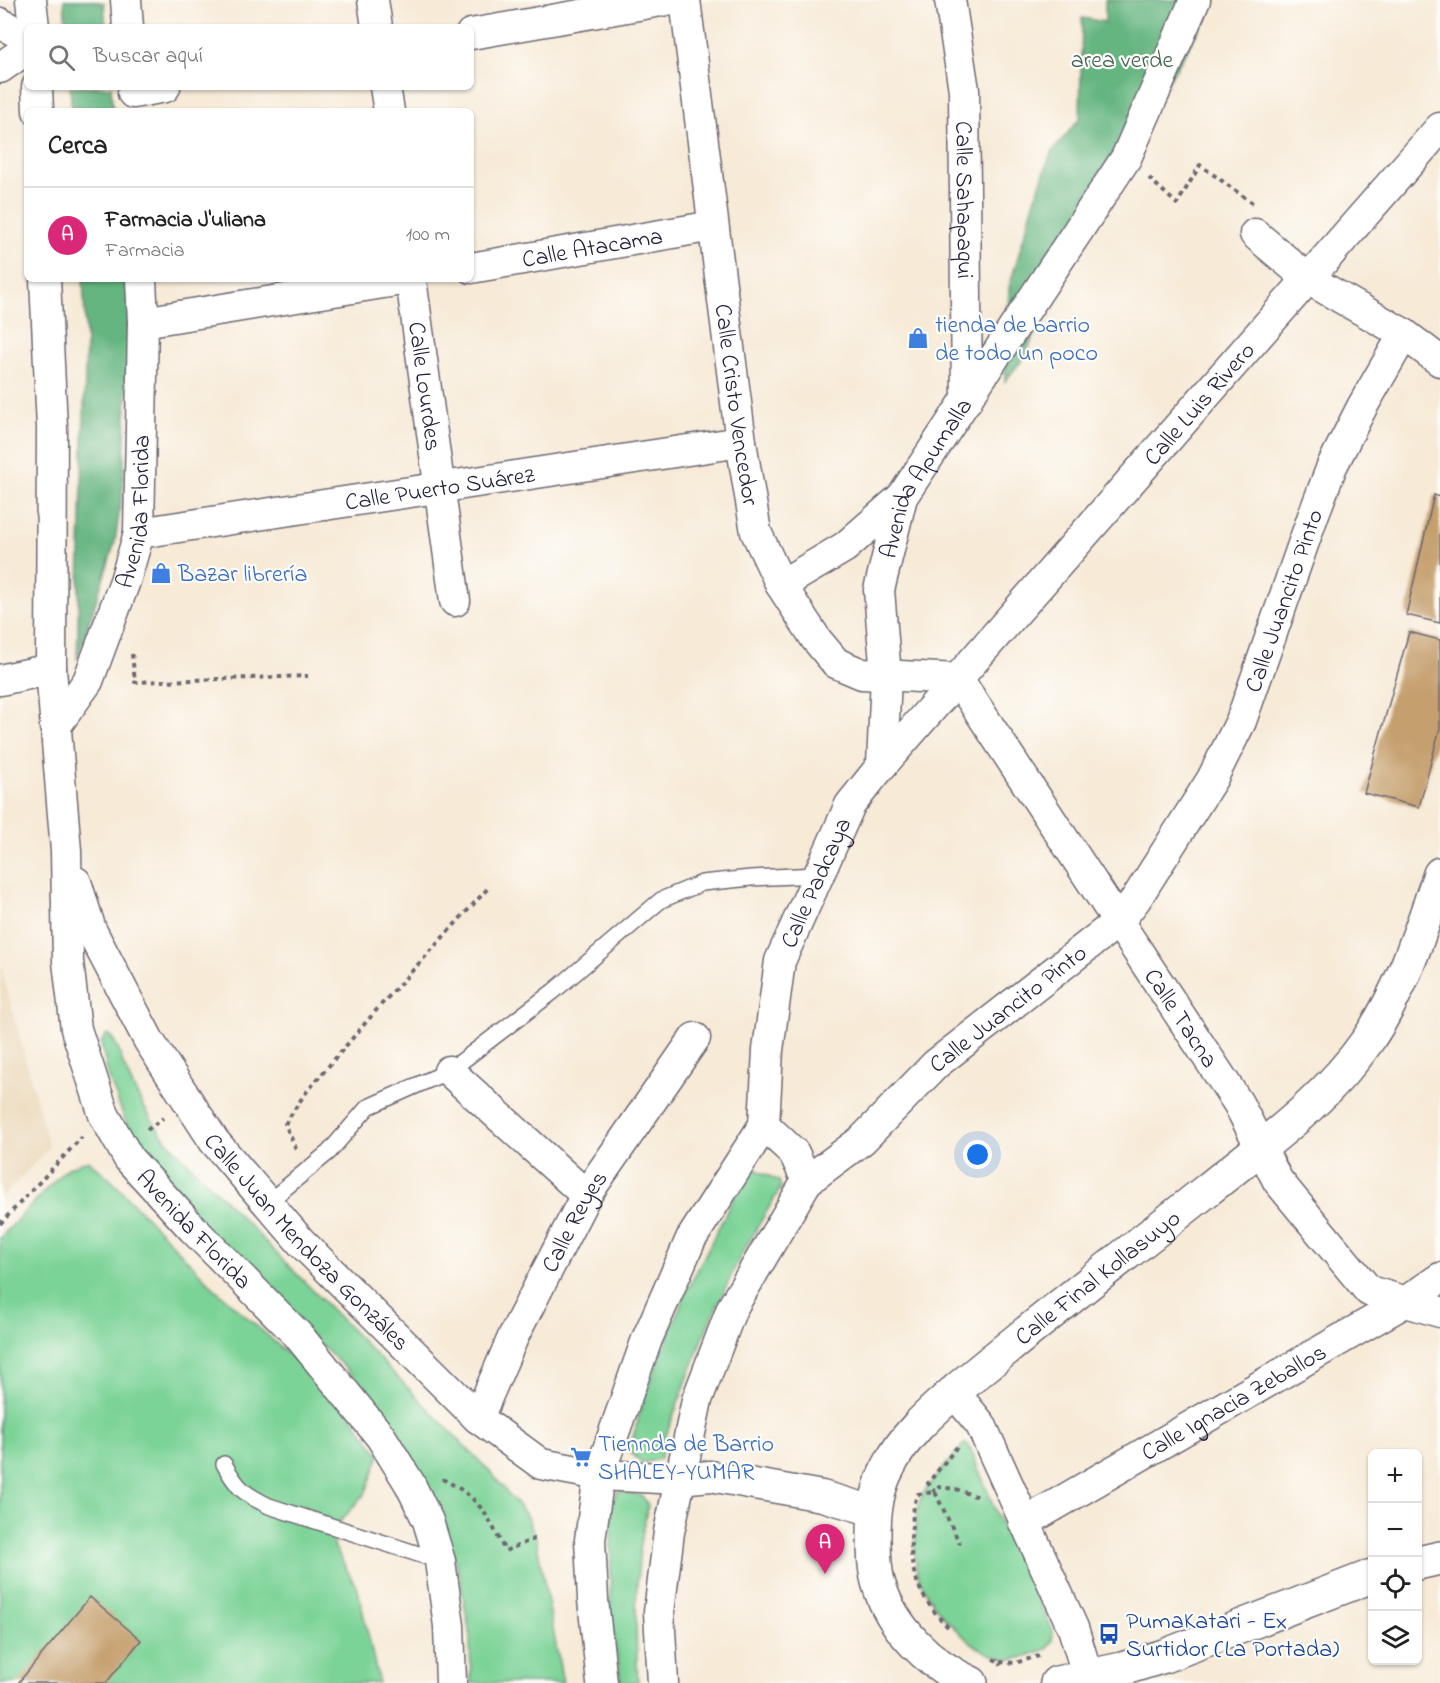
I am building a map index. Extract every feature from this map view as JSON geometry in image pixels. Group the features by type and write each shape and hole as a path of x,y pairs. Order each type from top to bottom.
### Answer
{"main road":[{"name":"Calle Final Kollasuyo","path":"971,1683 937,1663 909,1637 891,1613 878,1584 874,1552 874,1511 887,1468 915,1426 954,1392 1262,1146 1327,1090 1366,1041 1390,1005 1409,964 1440,874"},
{"path":"1422,1562 1440,1558"},
{"path":"1073,1680 1122,1669 1164,1656 1368,1578"}],"street":[{"path":"31,0 34,24"},
{"path":"126,0 128,24"},
{"path":"374,0 377,24"},
{"path":"474,33 667,0"},
{"name":"Calle Cristo Vencedor","path":"685,0 741,442 756,531 781,585 816,639 836,663 862,674 958,680"},
{"name":"Calle Sahapaqui","path":"950,0 964,90 967,400"},
{"name":"Avenida Apumalla","path":"882,765 886,676 879,590 902,498 1126,158 1195,0"},
{"path":"0,23 24,36"},
{"path":"0,68 24,51"},
{"path":"37,90 38,108"},
{"path":"133,97 155,90"},
{"path":"386,90 388,108"},
{"name":"Calle Luis Rivero","path":"958,680 1440,128"},
{"name":"Calle Atacama","path":"474,267 713,226"},
{"path":"1255,234 1308,279 1404,334 1440,362"},
{"name":"Avenida Florida","path":"45,282 52,428 51,669 66,851 68,962 76,1029 104,1115 129,1159 193,1229 298,1335 381,1437 411,1484 428,1521 440,1561 449,1626 452,1683"},
{"name":"Avenida Florida","path":"55,727 88,681 125,581 139,533 143,322 141,282"},
{"path":"143,322 391,282"},
{"name":"Calle Lourdes","path":"410,282 455,601"},
{"name":"Calle Juancito Pinto","path":"663,1683 659,1612 669,1532 698,1400 732,1308 807,1181 862,1140 936,1064 1119,921 1136,899 1212,779 1241,721 1332,466 1362,407 1404,334"},
{"name":"Calle Puerto Suárez","path":"139,533 741,442"},
{"path":"781,585 845,547 902,498"},
{"path":"0,680 51,669"},
{"name":"Calle Padcaya","path":"764,1125 768,1050 780,961 849,805 958,680"},
{"name":"Calle Tacna","path":"958,680 1238,1103 1278,1181 1369,1291 1440,1311"},
{"name":"Calle Juan Mendoza Gonzáles","path":"66,851 91,930 149,1041 214,1141 301,1242 478,1418 541,1464 599,1475 680,1479 710,1476 822,1496 874,1511"},
{"name":"Calle Reyes","path":"478,1418 514,1335 586,1195 695,1038"},
{"path":"449,1071 586,1195"},
{"path":"602,1683 593,1600 590,1540 599,1475 647,1339 691,1239 764,1125 795,1152 807,1181"},
{"name":"Calle Ignacia Zeballos","path":"1024,1523 1406,1302 1440,1278"},
{"path":"954,1392 981,1425 1073,1628 1073,1680"}],"lane":[{"path":"267,1203 328,1152 368,1107 449,1071 554,991 661,900 702,883 818,875"},
{"path":"224,1464 233,1480 246,1495 269,1506 440,1561"}],"path":[{"path":"1126,158 1177,204 1200,165 1264,212 1255,234"},
{"path":"132,649 135,682 308,676"},
{"path":"303,1173 294,1143 285,1124 379,1007 490,886"},
{"path":"121,1146 155,1125 187,1100"},
{"path":"0,1224 104,1115"},
{"path":"411,1484 421,1477 443,1479 472,1497 488,1516 505,1551 536,1538"},
{"path":"952,1632 936,1614 916,1582 912,1565 911,1536 914,1502 918,1494 936,1492 960,1544"},
{"path":"990,1657 1000,1664 1015,1663 1042,1655"}],"shaded area":[{"path":"0,963 49,1147 0,1200"}],"green space":[{"path":"64,0 89,0 104,3 106,24 66,24"},
{"name":"area verde","path":"1105,0 1216,0 1076,241 1024,358 1005,381 1009,287 1051,153 1080,118 1082,18 1105,22"},
{"path":"70,90 111,90 113,108 72,108"},
{"path":"83,282 127,282 130,317 123,488 115,542 77,660 86,339"},
{"path":"107,1034 116,1044 142,1104 166,1140 492,1474 526,1515 536,1538 563,1683 471,1683 470,1636 459,1572 431,1496 407,1448 373,1397 156,1180 130,1133 108,1075 101,1043"},
{"path":"88,1160 110,1179 215,1289 340,1400 380,1455 365,1494 328,1535 358,1590 379,1683 0,1683 0,1238 66,1169"},
{"path":"757,1170 779,1181 781,1187 741,1255 705,1332 665,1438 660,1459 642,1463 629,1451 646,1392 684,1297 746,1173"},
{"path":"964,1444 968,1444 1003,1529 1053,1631 1052,1641 1047,1649 1021,1658 998,1657 968,1640 942,1614 922,1585 917,1572 917,1513 921,1498"},
{"path":"618,1491 642,1496 648,1505 638,1571 636,1638 638,1683 621,1683 610,1610 612,1501"}],"building":[{"path":"1434,495 1440,497 1440,623 1406,615"},
{"path":"1409,632 1440,640 1440,728 1419,807 1364,793"},
{"path":"90,1597 141,1640 106,1683 18,1683"}],"place":[{"name":"tienda de barrio de todo un poco","path":"918,338"},
{"name":"Bazar librería","path":"161,573"},
{"name":"Tiennda de Barrio SHALEY-YUMAR","path":"581,1457"},
{"name":"Farmacia J'uliana","path":"825,1574"},
{"name":"PumaKatari - Ex Surtidor (La Portada)","path":"1109,1634"}]}
